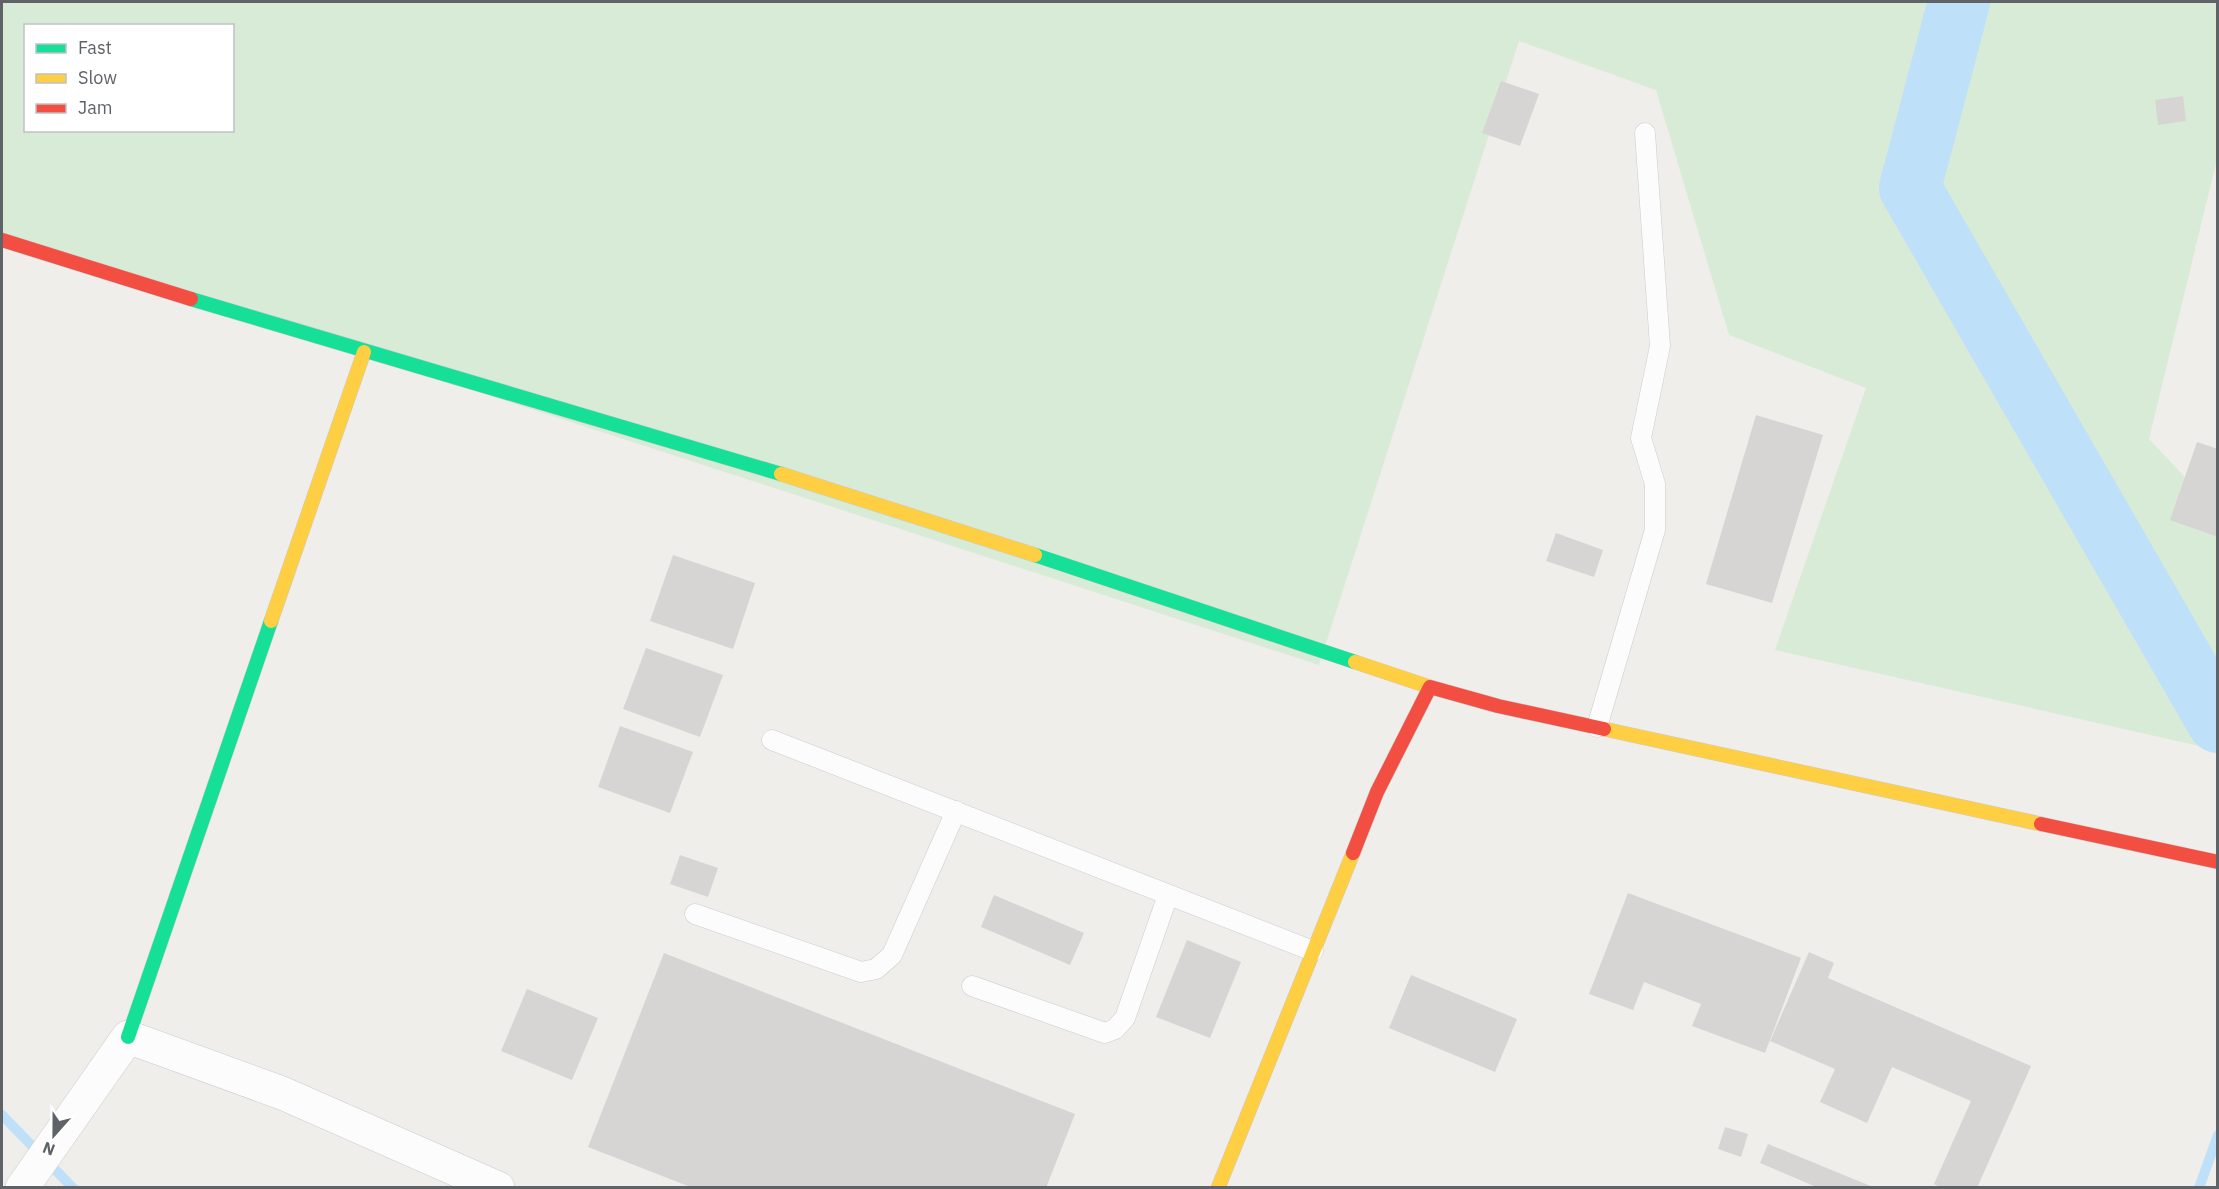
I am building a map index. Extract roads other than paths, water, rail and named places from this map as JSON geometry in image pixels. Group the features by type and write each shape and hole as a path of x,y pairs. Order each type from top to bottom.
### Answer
{"street":[{"path":"2,240 364,352 857,496 1430,687 1498,706 2217,862"},
{"path":"22,1186 128,1037 364,352"},
{"path":"1218,1188 1377,792 1430,687"},
{"path":"128,1037 282,1094 498,1188"}],"lane":[{"path":"1597,727 1655,530 1655,484 1641,438 1660,346 1645,133"},
{"path":"772,740 1313,951"},
{"path":"695,914 861,972 876,969 892,955 956,811"},
{"path":"972,986 1105,1033 1115,1029 1125,1018 1168,895"}],"waterway":[{"path":"1959,2 1910,188 2218,722"},
{"path":"2,1115 73,1188"},
{"path":"2199,1188 2218,1135"}]}
